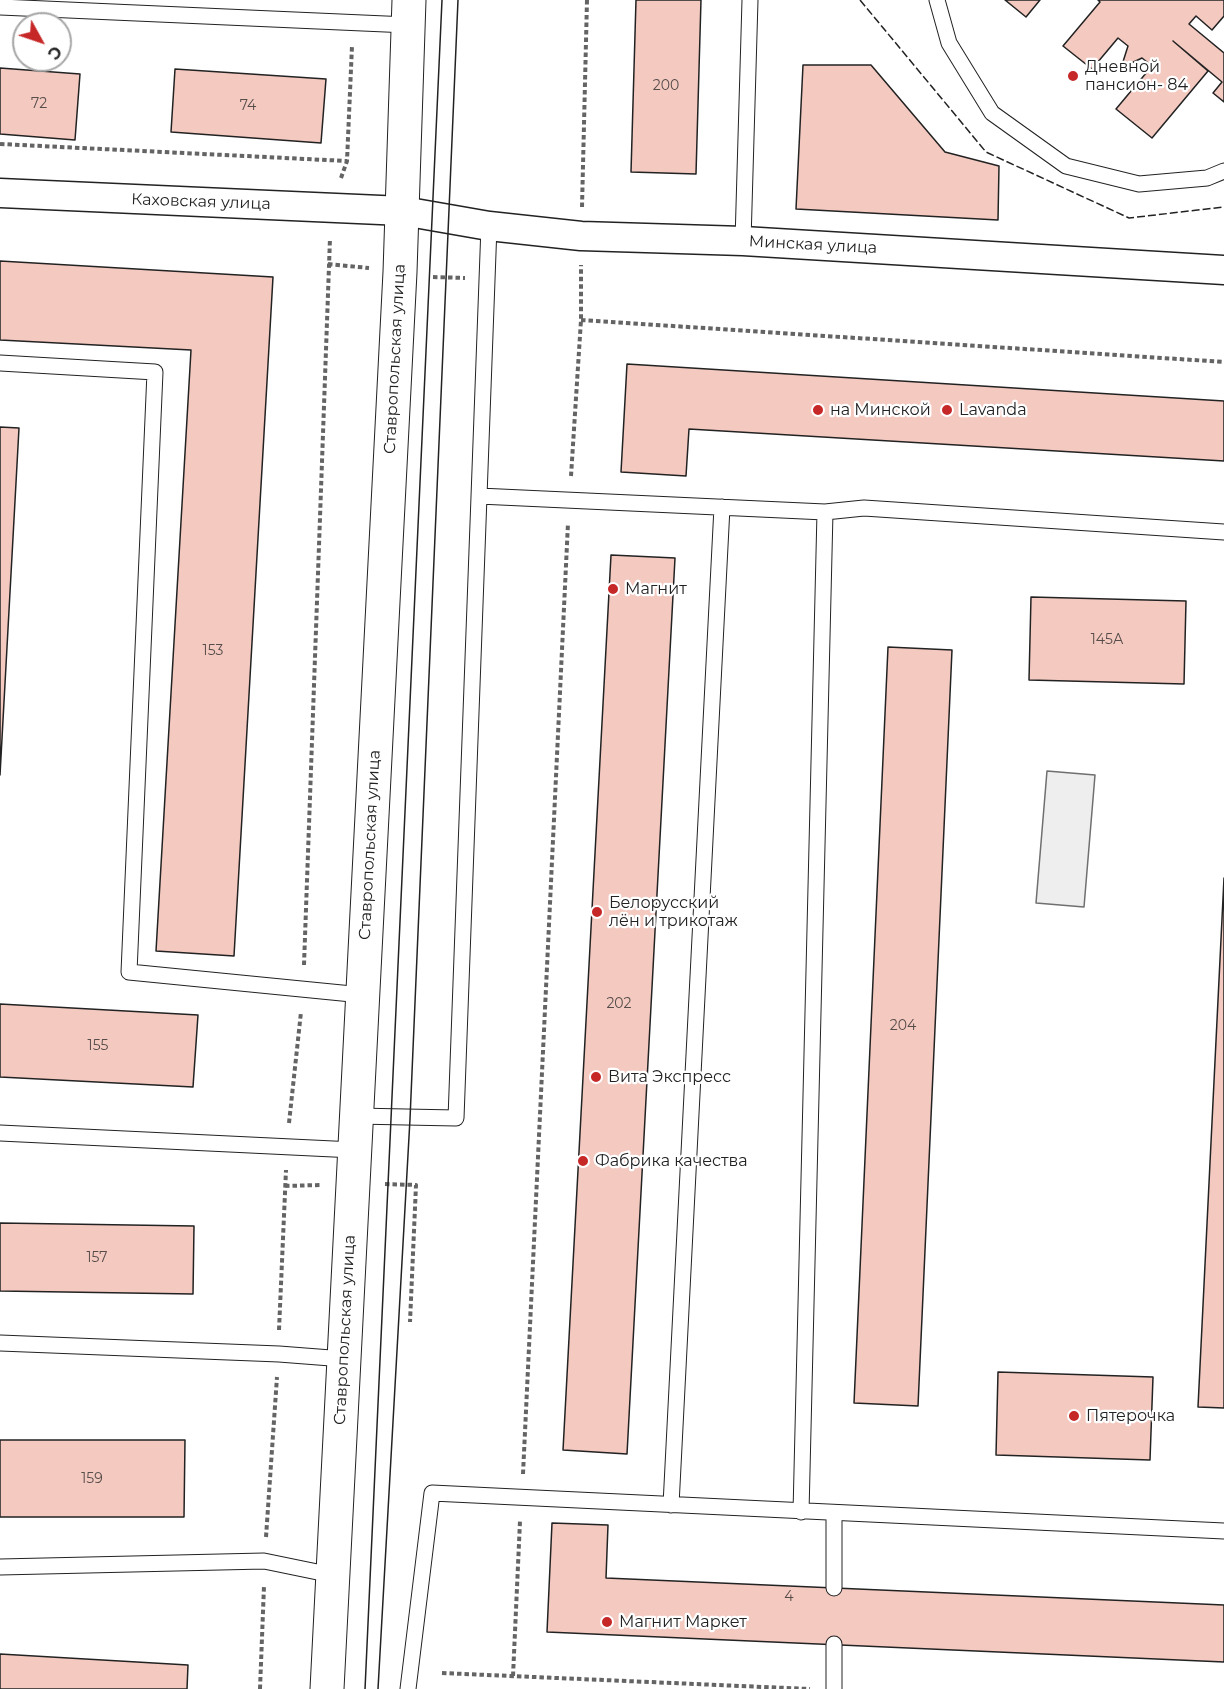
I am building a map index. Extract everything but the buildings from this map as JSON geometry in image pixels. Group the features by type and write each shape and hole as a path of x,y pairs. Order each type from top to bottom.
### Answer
{"street":[{"name":"Ставропольская улица","path":"327,1689 403,211 408,13"},
{"name":"Каховская улица","path":"0,193 403,211"},
{"name":"Минская улица","path":"403,211 489,226 581,236 742,241 1224,270"}],"lane":[{"path":"742,241 750,0"},
{"path":"938,0 949,43 992,113 1066,166 1139,184 1206,178 1224,171"},
{"path":"0,6 353,25 408,13"},
{"path":"356,1116 456,1118 489,226"},
{"path":"0,363 155,372 129,972 362,995"},
{"path":"479,496 825,512 864,508 1224,532"},
{"path":"670,1505 722,507"},
{"path":"801,1512 825,512"},
{"path":"0,1133 354,1150"},
{"path":"0,1343 279,1354 344,1359"},
{"path":"408,1689 432,1493 1224,1531"},
{"path":"834,1513 834,1588"},
{"path":"0,1567 264,1561 332,1575"},
{"path":"834,1644 834,1689"}],"path":[{"path":"513,1676 570,499 582,320 581,236 587,0"},
{"path":"260,1689 264,1561 279,1354 287,1147 303,989 331,208 346,161 353,25"},
{"path":"0,144 346,161"},
{"path":"582,320 1224,362"},
{"path":"442,1673 813,1689"}],"shaded area":[{"path":"1047,771 1095,775 1084,907 1036,903"}],"tram line":[{"path":"365,1689 442,0"},
{"path":"378,1689 410,1119 458,0"}],"fence":[{"path":"860,0 986,152 1129,218 1224,207"}],"place":[{"name":"Дневной пансион- 84","path":"1073,76"},
{"name":"на Минской","path":"818,410"},
{"name":"Lavanda","path":"947,410"},
{"name":"Магнит","path":"613,589"},
{"name":"Белорусский лён и трикотаж","path":"597,912"},
{"name":"Вита Экспресс","path":"596,1077"},
{"name":"Фабрика качества","path":"583,1161"},
{"name":"Пятерочка","path":"1074,1416"},
{"name":"Магнит Маркет","path":"607,1622"}]}
